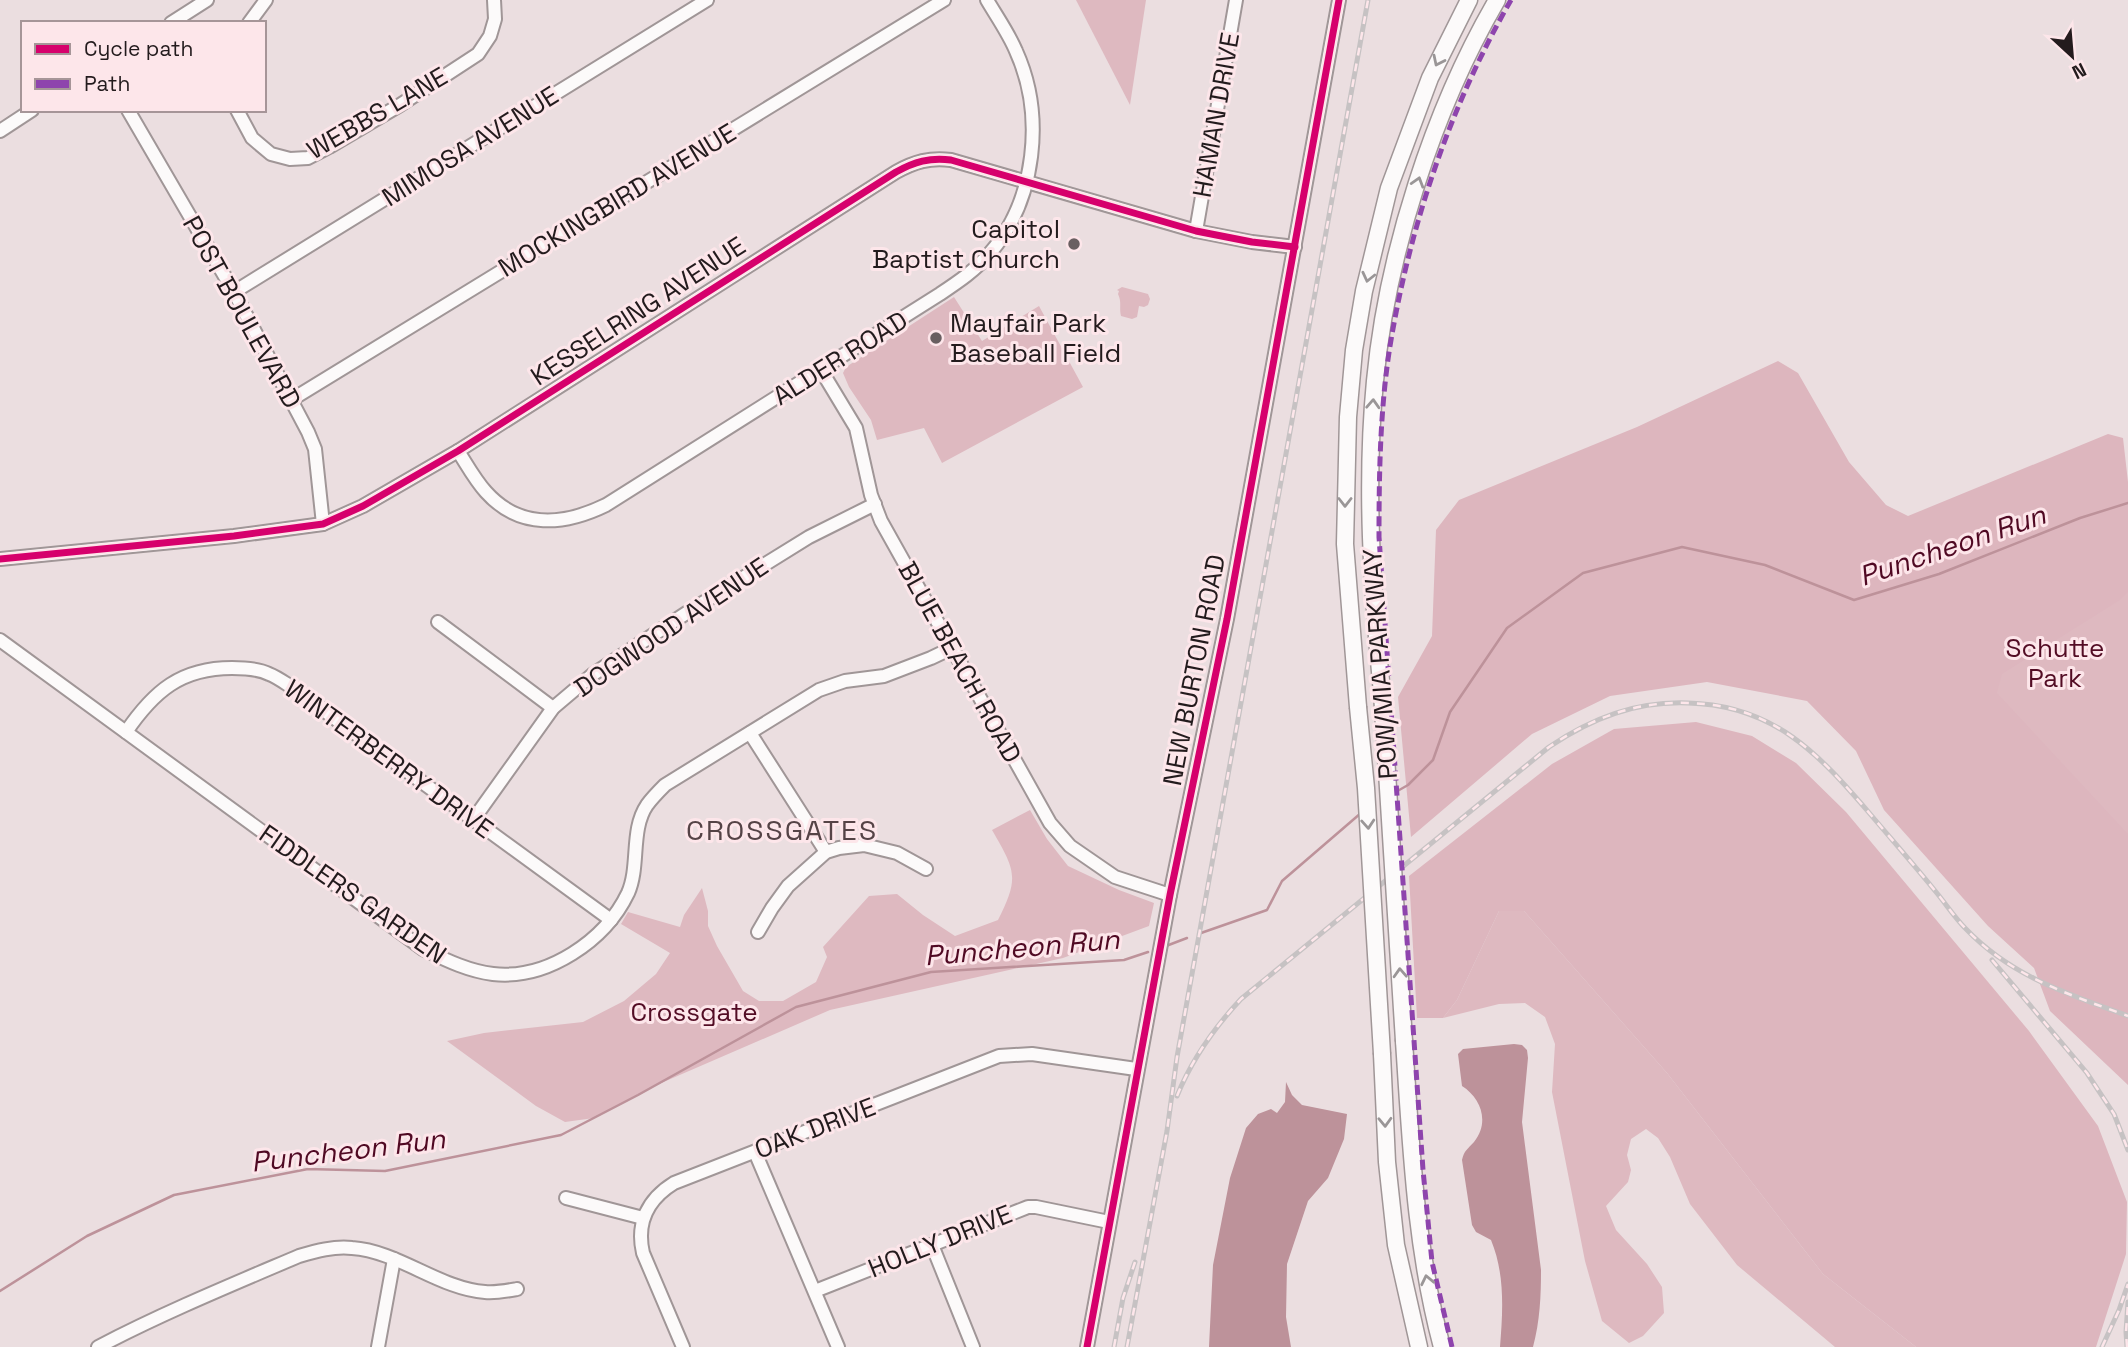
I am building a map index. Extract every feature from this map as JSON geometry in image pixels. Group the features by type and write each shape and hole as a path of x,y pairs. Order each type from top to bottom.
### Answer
{"main road":[{"name":"POW/MIA PARKWAY","path":"1419,1347 1396,1245 1387,1162 1368,816 1345,544 1345,487 1354,350 1364,291 1389,188 1430,78 1469,0"},
{"name":"POW/MIA PARKWAY","path":"1442,1347 1425,1268 1414,1189 1371,559 1370,505 1375,380 1384,317 1398,254 1428,149 1470,48 1497,0"}],"street":[{"path":"174,21 207,0"},
{"path":"250,21 266,0"},
{"name":"WEBBS LANE","path":"238,112 252,138 271,154 290,159 308,158 400,105 478,54 495,19 494,0"},
{"name":"MIMOSA AVENUE","path":"234,292 706,0"},
{"name":"MOCKINGBIRD AVENUE","path":"291,400 944,0"},
{"name":"ALDER ROAD","path":"458,452 487,494 510,510 522,516 548,521 575,519 606,505 940,294 976,268 991,253 1014,218 1032,157 1033,134 1025,74 1016,50 987,0"},
{"name":"HAMAN DRIVE","path":"1196,231 1236,0"},
{"name":"NEW BURTON ROAD","path":"1087,1347 1136,1069 1227,619 1339,0"},
{"path":"0,131 30,112"},
{"name":"POST BOULEVARD","path":"129,112 234,292 308,432 315,449 323,524"},
{"name":"KESSELRING AVENUE","path":"0,559 234,536 323,524 363,506 458,452 909,165 920,161 942,159 1196,231 1295,247"},
{"name":"BLUE BEACH ROAD","path":"821,370 856,428 881,522 1039,805 1070,846 1115,877 1170,895"},
{"name":"DOGWOOD AVENUE","path":"473,820 553,708 592,675 810,537 875,504"},
{"path":"438,622 553,708"},
{"name":"FIDDLERS GARDEN","path":"0,640 424,949 460,967 494,974 521,973 537,969 577,952 611,920 628,892 636,863 639,828 646,806 665,785 819,690 845,681 884,676 931,659 952,648"},
{"name":"WINTERBERRY DRIVE","path":"126,732 158,692 202,669 240,668 268,673 293,688 611,920"},
{"path":"750,733 826,852"},
{"path":"758,932 788,886 826,852 864,845 897,853 926,869"},
{"name":"OAK DRIVE","path":"643,1217 652,1201 674,1183 1007,1055 1032,1054 1136,1069"},
{"path":"755,1152 838,1347"},
{"path":"566,1198 643,1217 640,1231 643,1253 683,1347"},
{"name":"HOLLY DRIVE","path":"815,1291 1028,1207 1109,1222"},
{"path":"932,1245 973,1347"},
{"path":"98,1347 133,1328 317,1250 352,1248 371,1251 471,1290 498,1292 517,1289"},
{"path":"378,1347 394,1259"}],"green space":[{"path":"1076,0 1146,0 1130,105"},
{"path":"1122,287 1148,294 1148,305 1139,306 1137,317 1132,319 1121,316 1117,290"},
{"path":"954,297 982,341 1039,306 1083,387 942,463 924,428 877,440 871,420 843,373 846,367"},
{"name":"Schutte Park","path":"2128,543 2128,843 1930,642"},
{"name":"Crossgate","path":"1030,810 1047,839 1068,866 1154,903 1149,926 1063,958 830,1010 652,1087 594,1118 565,1122 536,1106 447,1041 484,1033 583,1022 624,1001 656,974 670,953 621,924 628,912 680,927 684,915 702,888 708,911 708,926 717,946 743,991 759,1001 783,1001 816,982 827,957 823,947 869,896 897,894 955,936 998,920 1010,893 1012,874 1006,855 992,830"},
{"path":"1499,911 1524,911 1667,1073 1823,1274 1916,1347 1835,1347 1737,1265 1690,1204 1670,1157 1658,1138 1646,1129 1631,1139 1627,1155 1631,1170 1628,1182 1606,1206 1616,1230 1647,1264 1662,1287 1664,1313 1643,1336 1629,1343 1602,1321 1585,1261 1552,1092 1555,1044 1545,1017 1525,1003 1499,1004 1443,1018 1457,1000"}],"shaded area":[{"path":"1778,361 1798,373 1849,462 1886,505 1908,516 2108,434 2123,438 2128,482 2128,592 2120,600 2002,674 1997,693 2128,834 2128,1085 2050,1011 2034,968 1988,926 1884,810 1856,751 1807,701 1707,682 1610,696 1532,734 1411,837 1398,697 1432,636 1436,530 1459,500 1637,427"},
{"path":"1696,722 1752,736 1796,763 1846,812 2029,1031 2098,1126 2127,1202 2126,1254 2096,1347 1916,1347 1823,1274 1667,1073 1524,911 1499,911 1457,1000 1443,1018 1417,1018 1409,876 1552,764 1614,729"},
{"path":"1522,1045 1527,1050 1528,1058 1522,1122 1541,1270 1540,1308 1533,1347 1500,1347 1502,1306 1499,1266 1491,1240 1476,1232 1472,1225 1462,1160 1479,1134 1482,1119 1474,1097 1462,1086 1458,1054 1463,1049"},
{"path":"1286,1082 1292,1095 1302,1105 1347,1114 1344,1139 1328,1178 1308,1201 1287,1264 1286,1317 1291,1347 1209,1347 1213,1265 1230,1178 1246,1128 1258,1114 1271,1109 1277,1113 1285,1102"}],"waterway":[{"name":"Puncheon Run","path":"1394,793 1408,785 1433,760 1450,712 1507,628 1583,573 1682,547 1765,565 1854,600 1939,574 2080,518 2128,503"},
{"name":"Puncheon Run","path":"1201,933 1267,910 1282,881 1361,813"},
{"name":"Puncheon Run","path":"1166,946 1187,938"},
{"name":"Puncheon Run","path":"0,1291 87,1236 174,1195 308,1169 385,1171 561,1135 796,1007 931,972 1124,960 1148,952"}],"railway":[{"path":"1127,1347 1368,0"},
{"path":"1177,1096 1204,1044 1241,999 1549,747 1615,713 1669,703 1718,706 1746,713 1770,723 1792,737 1833,772 1958,920 1984,946 2002,960 2042,982 2128,1016"},
{"path":"1992,960 2087,1073 2114,1114 2128,1150"},
{"path":"1114,1347 1123,1298 1135,1262"},
{"path":"2102,1347 2128,1284"},
{"path":"2127,1347 2128,1302"}],"marked path":[{"path":"1452,1347 1432,1262 1423,1170 1379,537 1381,442 1390,346 1398,301 1421,211 1451,124 1489,40 1511,0"}],"cycle path":[{"path":"1087,1347 1170,895 1227,619 1339,0"},
{"path":"0,559 234,536 323,524 363,506 458,451 896,172 922,161 951,160 1196,231 1295,247"}],"place":[{"name":"Capitol Baptist Church","path":"1074,244"},
{"name":"Mayfair Park Baseball Field","path":"936,338"}],"district":[{"name":"CROSSGATES","path":"782,830"}]}
